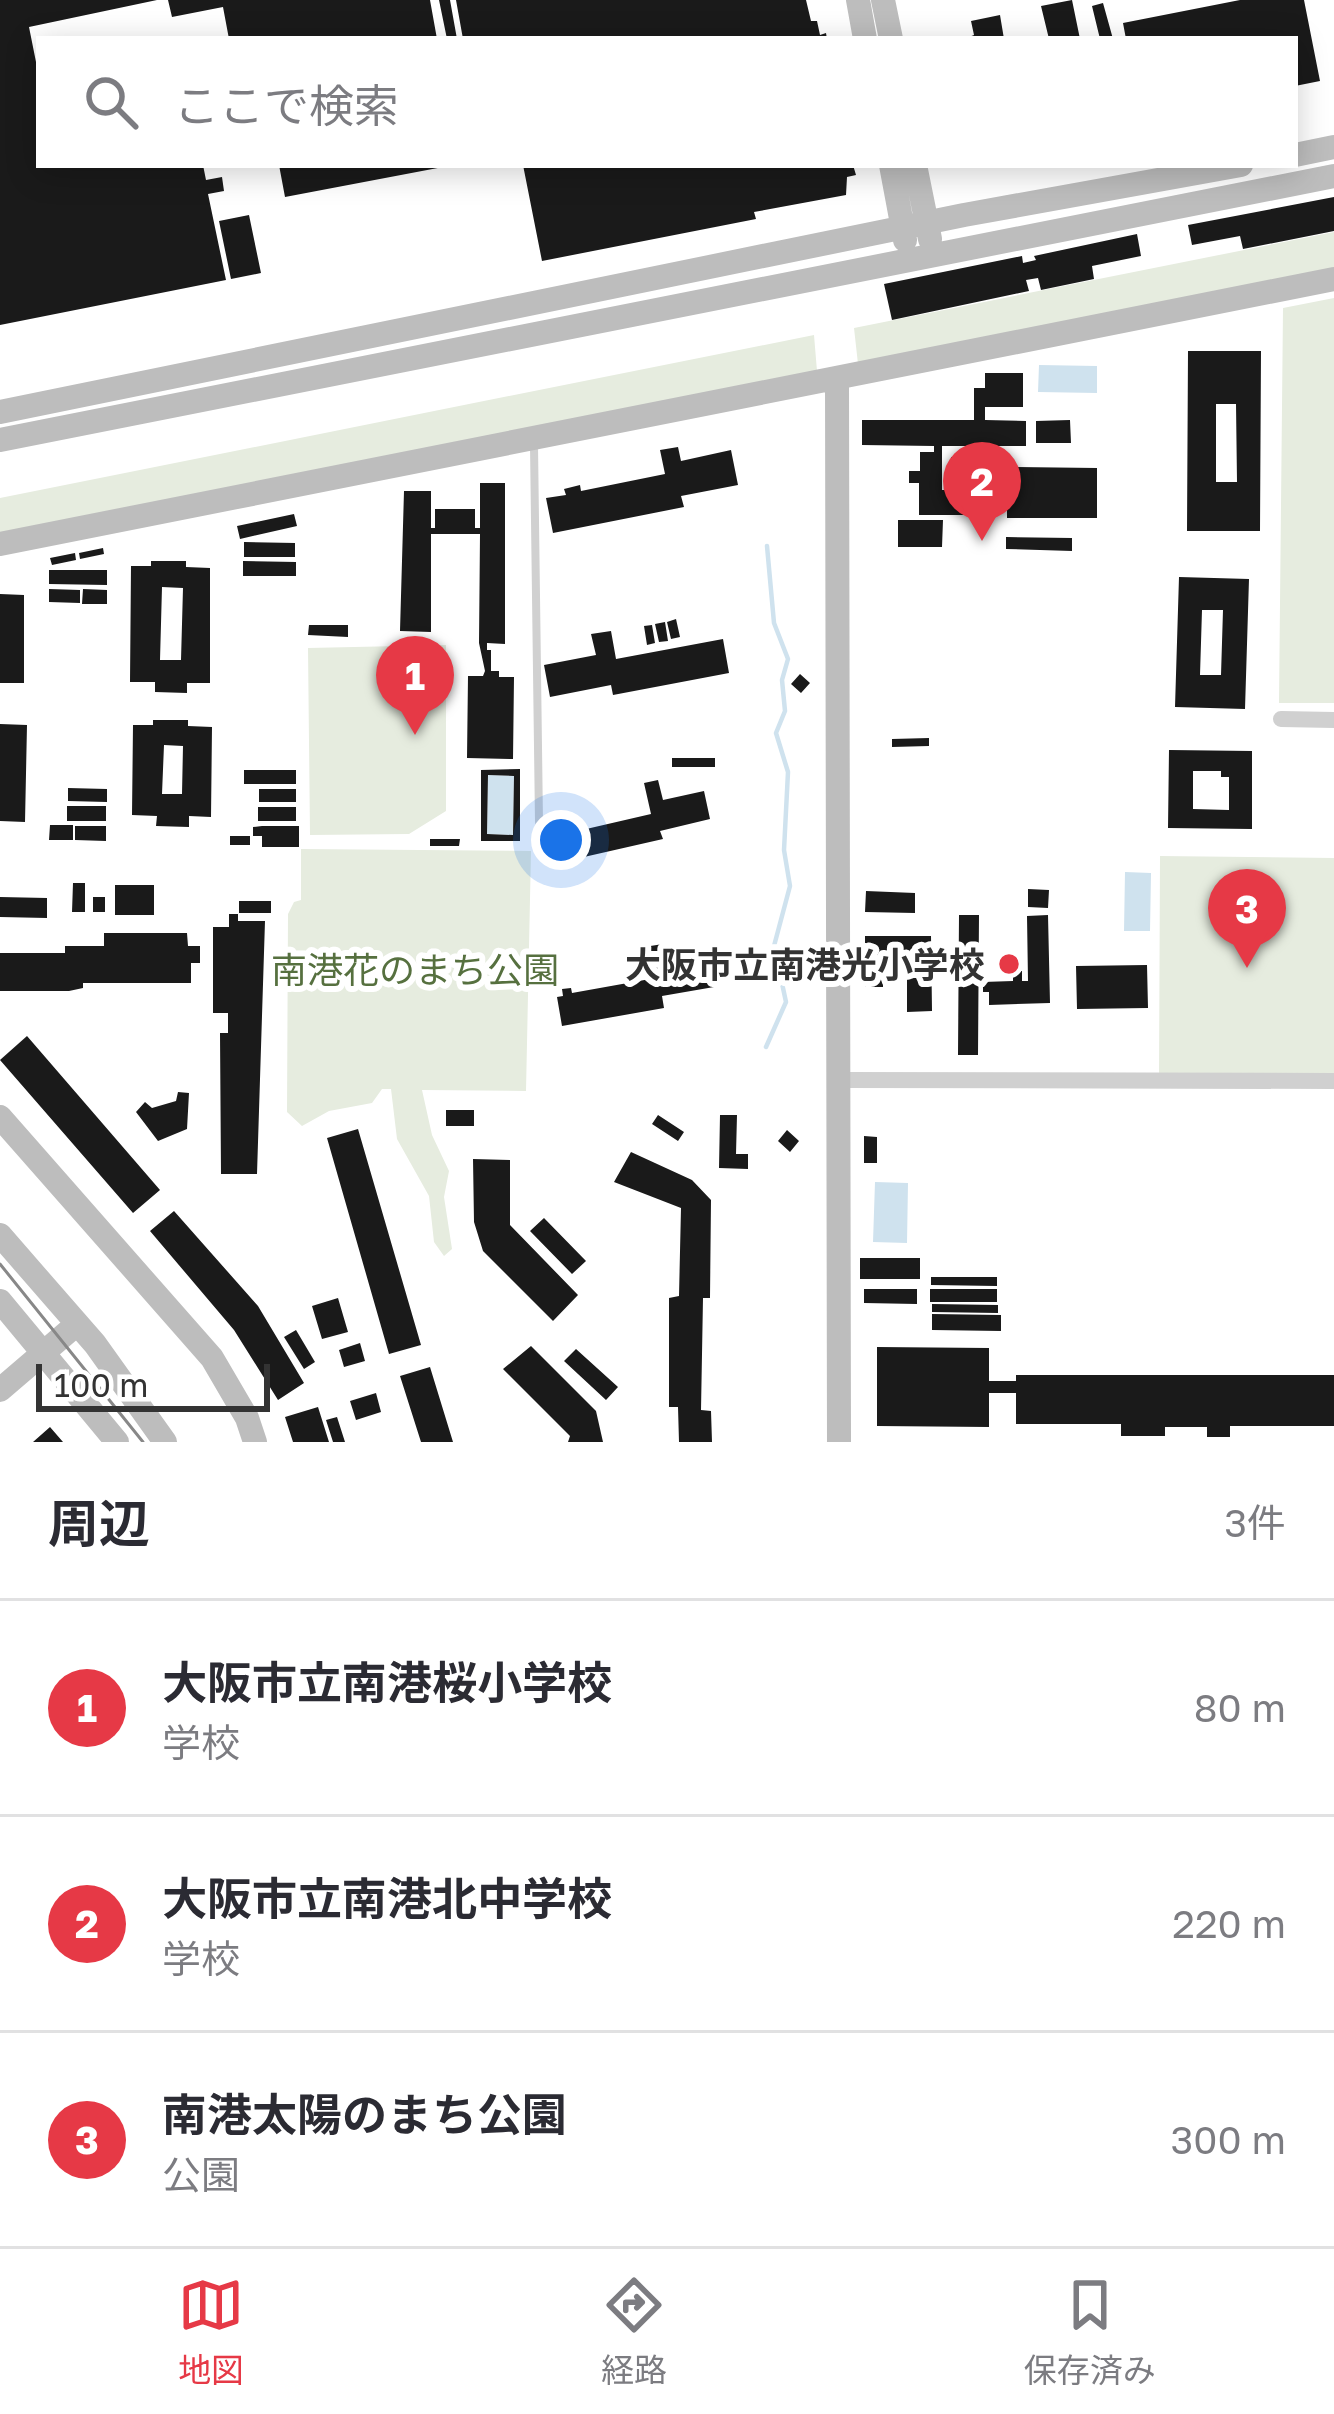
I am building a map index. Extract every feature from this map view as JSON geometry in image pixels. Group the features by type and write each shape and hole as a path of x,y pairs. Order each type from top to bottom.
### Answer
{"street":[{"path":"858,0 865,36"},
{"path":"883,0 890,36"},
{"path":"1298,153 1334,147"},
{"path":"891,168 915,226"},
{"path":"916,168 915,226 921,258"},
{"path":"0,412 915,226 1225,168"},
{"path":"0,440 1334,176"},
{"path":"0,544 1334,279"},
{"path":"837,379 839,1442"},
{"path":"1281,719 1334,720"},
{"path":"838,1080 1334,1082"},
{"path":"0,1118 212,1358 247,1418 255,1442"},
{"path":"0,1235 77,1324 165,1442"},
{"path":"0,1301 117,1442"},
{"path":"0,1390 77,1324"}],"lane":[{"path":"535,437 539,822"}],"green space":[{"path":"1334,232 1334,269 858,364 854,328"},
{"path":"1334,298 1334,703 1279,703 1283,308"},
{"path":"814,335 817,371 0,533 0,498"},
{"path":"446,645 446,811 409,834 310,835 308,648"},
{"name":"南港花のまち公園","path":"301,849 531,851 526,1091 422,1090 432,1135 449,1171 444,1197 452,1249 444,1256 434,1242 429,1196 397,1139 391,1089 382,1089 372,1103 329,1111 302,1126 287,1112 288,914 294,902 301,900"},
{"path":"1160,856 1334,858 1334,1078 1159,1077"}],"water":[{"path":"1039,365 1097,366 1097,393 1038,392"},
{"path":"488,775 514,776 513,835 487,834"},
{"path":"1125,872 1151,873 1150,931 1124,931"},
{"path":"875,1182 908,1183 907,1243 873,1242"}],"building":[{"path":"0,0 157,0 29,27 36,62 36,168 204,168 206,180 222,177 224,191 208,194 226,280 0,325"},
{"path":"168,0 430,0 436,36 228,36 223,7 172,17"},
{"path":"439,0 450,0 456,36 446,36"},
{"path":"456,0 806,0 811,21 817,21 820,35 826,36 462,36"},
{"path":"1072,0 1079,36 1048,36 1041,6"},
{"path":"1240,0 1304,0 1320,81 1298,85 1298,36 1125,36 1123,23"},
{"path":"1103,3 1112,36 1099,36 1092,6"},
{"path":"1000,15 1004,36 972,36 971,21"},
{"path":"280,168 438,168 285,197"},
{"path":"524,168 854,168 856,175 847,177 846,195 754,212 756,219 542,261"},
{"path":"1334,197 1334,231 1243,249 1240,236 1192,245 1188,225"},
{"path":"249,215 261,273 231,279 219,221"},
{"path":"1137,234 1141,256 1092,266 1094,279 1041,290 1038,278 1026,280 1029,291 892,320 884,284 1022,256 1023,263 1036,260 1034,256"},
{"path":"1188,351 1261,351 1260,531 1187,531","holes":["1216,404 1236,404 1237,482 1216,482"]},
{"path":"985,373 1023,373 1023,407 985,407 985,420 1026,421 1026,446 942,446 942,490 990,490 990,515 919,515 919,483 909,483 909,471 920,471 920,452 934,452 934,446 862,445 862,420 974,420 974,388 985,388"},
{"path":"1070,420 1071,443 1036,443 1036,421"},
{"path":"678,447 681,461 731,450 738,485 681,496 684,507 553,533 546,498 566,495 564,489 580,485 581,491 665,474 660,450"},
{"path":"976,456 976,470 952,471 951,457"},
{"path":"1008,467 1097,468 1097,518 1007,518 1002,480 1008,480"},
{"path":"480,483 505,483 505,644 487,643 487,650 491,650 491,671 499,671 499,677 514,677 513,759 467,758 468,676 483,676 485,671 479,643 480,534 431,534 431,632 400,631 404,491 431,491 431,528 435,528 435,509 475,509 475,528 480,528"},
{"path":"294,514 297,526 240,539 237,526"},
{"path":"898,520 943,520 942,547 898,547"},
{"path":"1006,537 1072,538 1072,551 1006,549"},
{"path":"244,542 295,543 295,557 244,557"},
{"path":"103,548 104,554 80,559 79,553"},
{"path":"75,553 76,560 52,565 50,558"},
{"path":"151,561 186,561 186,567 210,568 210,683 187,683 187,693 155,692 155,682 130,682 131,566 151,566","holes":["162,587 183,588 181,660 160,660"]},
{"path":"243,561 296,562 296,576 243,576"},
{"path":"49,570 107,570 107,585 49,584"},
{"path":"1179,577 1249,579 1245,709 1175,707","holes":["1202,610 1223,610 1221,675 1200,675"]},
{"path":"49,589 80,590 80,603 49,602"},
{"path":"83,589 107,590 107,604 82,604"},
{"path":"0,594 24,595 24,683 0,683"},
{"path":"676,619 680,637 671,639 667,622"},
{"path":"665,622 668,641 659,642 655,624"},
{"path":"309,625 348,625 348,637 308,635"},
{"path":"652,625 655,643 647,645 644,626"},
{"path":"611,631 616,659 723,639 729,673 613,695 611,685 550,697 544,665 596,655 591,634"},
{"path":"800,674 810,683 801,693 791,684"},
{"path":"153,720 188,720 188,726 212,727 211,817 189,816 189,827 156,826 157,816 132,815 133,725 153,725","holes":["164,745 183,746 182,794 162,794"]},
{"path":"0,724 27,725 25,822 0,821"},
{"path":"929,738 929,746 892,747 892,739"},
{"path":"1169,750 1252,751 1252,829 1168,828","holes":["1193,771 1221,771 1221,777 1229,777 1229,810 1193,809"]},
{"path":"672,758 715,758 715,767 672,767"},
{"path":"520,769 520,841 481,841 481,770","holes":["488,775 514,776 513,835 487,834"]},
{"path":"244,770 296,770 296,784 244,784"},
{"path":"658,780 663,800 704,791 710,819 660,831 663,839 562,862 556,836 651,814 644,783"},
{"path":"68,788 107,789 107,802 68,801"},
{"path":"259,789 296,789 296,802 259,802"},
{"path":"67,806 106,806 106,821 67,821"},
{"path":"258,807 296,807 296,821 258,821"},
{"path":"50,825 73,825 73,840 49,840"},
{"path":"75,826 106,826 106,841 75,840"},
{"path":"299,826 299,847 262,847 262,836 253,836 253,827"},
{"path":"230,836 250,836 250,845 230,845"},
{"path":"430,839 460,839 459,846 430,846"},
{"path":"73,883 85,883 85,912 72,912"},
{"path":"115,885 154,885 154,915 115,915"},
{"path":"1028,889 1049,890 1048,908 1028,907"},
{"path":"866,891 915,893 915,913 865,912"},
{"path":"0,897 47,898 47,918 0,917"},
{"path":"93,897 105,897 105,912 93,912"},
{"path":"239,901 271,901 271,913 239,913"},
{"path":"229,914 238,914 238,921 265,921 257,1174 221,1174 220,1033 228,1033 228,1013 213,1013 213,927 229,927"},
{"path":"959,915 979,915 978,1055 958,1055"},
{"path":"1048,915 1050,1003 989,1005 983,982 1013,981 1013,971 1022,971 1022,981 1028,981 1027,916"},
{"path":"104,933 187,933 188,946 200,946 200,963 191,963 191,983 83,983 83,988 69,991 0,991 0,953 65,953 65,946 104,946"},
{"path":"865,936 931,936 932,1011 907,1012 907,967 883,967 883,987 865,987"},
{"path":"663,944 666,965 702,954 703,960 709,959 714,987 662,996 664,1008 562,1026 557,997 563,996 562,989 571,988 572,993 650,979 644,947"},
{"path":"1147,965 1148,1008 1077,1009 1076,966"},
{"path":"27,1036 160,1190 133,1213 0,1060"},
{"path":"178,1092 189,1093 187,1129 158,1141 136,1112 145,1102 152,1108 176,1101"},
{"path":"446,1110 474,1110 474,1126 446,1126"},
{"path":"658,1115 684,1132 678,1141 652,1124"},
{"path":"720,1115 737,1115 736,1154 748,1154 748,1169 719,1168"},
{"path":"358,1129 421,1345 389,1354 327,1138"},
{"path":"787,1130 799,1141 790,1152 778,1141"},
{"path":"864,1136 877,1137 877,1163 864,1163"},
{"path":"631,1152 692,1180 711,1200 710,1298 703,1298 701,1410 711,1411 712,1442 679,1442 678,1407 669,1407 669,1298 679,1296 681,1208 614,1182"},
{"path":"473,1159 510,1160 510,1225 578,1295 553,1321 483,1251 474,1222"},
{"path":"174,1211 258,1306 304,1383 278,1400 234,1330 150,1231"},
{"path":"544,1218 586,1261 572,1274 530,1231"},
{"path":"860,1258 920,1258 920,1279 860,1279"},
{"path":"931,1277 997,1277 997,1286 931,1285"},
{"path":"864,1289 917,1289 917,1304 864,1303"},
{"path":"930,1289 997,1289 997,1302 930,1302"},
{"path":"338,1298 348,1332 322,1339 312,1306"},
{"path":"932,1304 998,1305 998,1313 932,1312"},
{"path":"932,1314 1001,1315 1001,1331 932,1330"},
{"path":"296,1330 315,1362 304,1369 284,1337"},
{"path":"360,1343 365,1361 344,1367 339,1350"},
{"path":"531,1346 596,1411 603,1442 568,1442 570,1436 503,1369"},
{"path":"877,1347 989,1348 989,1381 1016,1381 1016,1375 1334,1375 1334,1426 1230,1426 1230,1437 1207,1437 1207,1427 1165,1427 1165,1436 1121,1436 1121,1424 1016,1424 1016,1393 989,1393 989,1427 877,1426"},
{"path":"576,1349 618,1387 606,1400 564,1361"},
{"path":"430,1367 453,1442 421,1442 400,1376"},
{"path":"376,1393 381,1412 356,1420 350,1401"},
{"path":"318,1407 329,1442 293,1442 285,1417"},
{"path":"337,1417 345,1442 333,1442 326,1420"},
{"path":"50,1427 63,1442 33,1442"}],"waterway":[{"path":"766,1047 786,1002 774,946 790,886 784,850 788,772 776,733 785,711 782,680 788,659 774,623 767,546"}],"tram line":[{"path":"0,1264 143,1442"}],"place":[{"name":"大阪市立南港北中学校","path":"982,541"},
{"name":"大阪市立南港桜小学校","path":"415,735"},
{"name":"大阪市立南港光小学校","path":"1009,964"},
{"name":"南港太陽のまち公園","path":"1247,968"}]}
